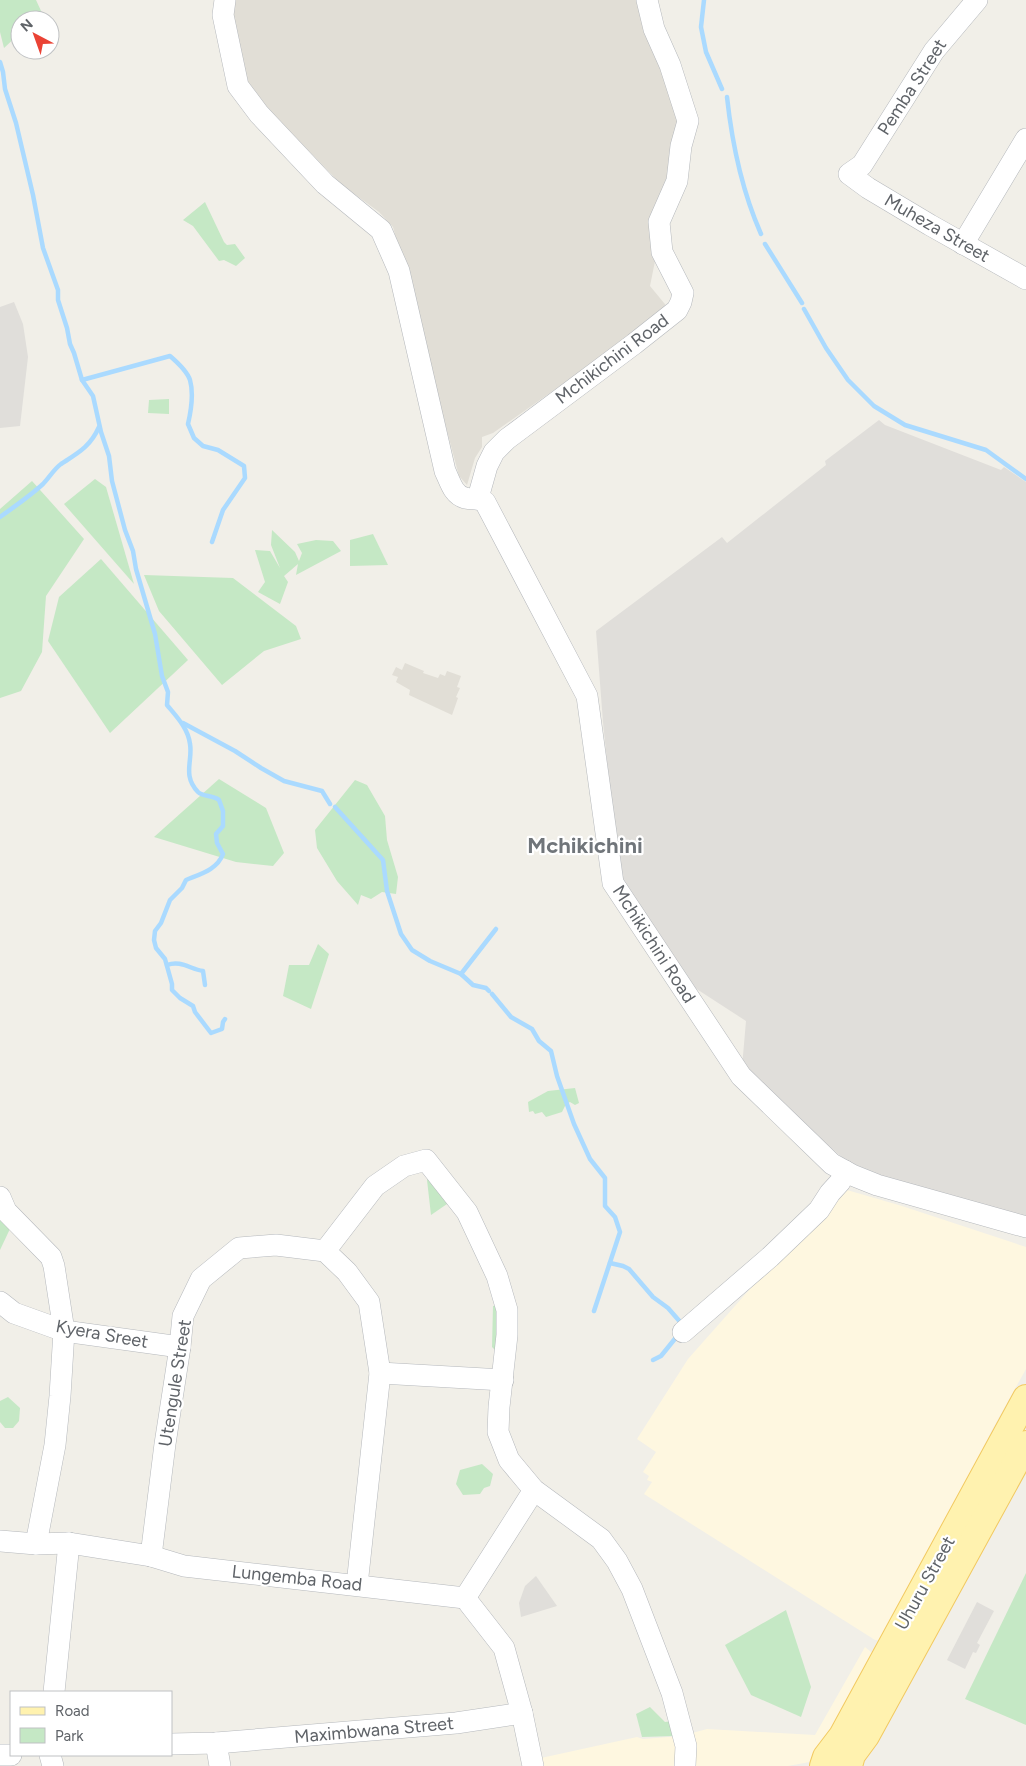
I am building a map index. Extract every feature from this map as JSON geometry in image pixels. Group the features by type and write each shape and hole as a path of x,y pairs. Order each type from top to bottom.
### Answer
{"main road":[{"name":"Uhuru Street","path":"823,1766 826,1757 842,1736 1026,1398"},
{"name":"Uhuru Street","path":"849,1766 852,1755 871,1727 1026,1444"}],"street":[{"path":"225,0 223,15 238,86 259,114 325,184 381,230 399,270 445,471 458,494 465,498 478,498"},
{"name":"Mchikichini Road","path":"647,0 654,29 670,64 688,121 681,146 677,181 660,222 662,252 683,293 681,302 677,310 634,344 507,439 494,452 487,466 478,498 485,502 588,696 613,883 741,1076 832,1164 845,1171 877,1185 1026,1227"},
{"name":"Pemba Street","path":"849,174 862,165 929,58 954,25 977,0"},
{"path":"963,244 1026,139"},
{"name":"Muheza Street","path":"849,174 868,188 1026,279"},
{"path":"357,1585 380,1372 369,1302 347,1272 324,1251 375,1186 404,1166 426,1160 467,1212 497,1276 507,1310 507,1335 498,1432 509,1460 534,1490 601,1539 618,1561 632,1589 672,1693 686,1746 685,1766"},
{"path":"683,1332 770,1257 820,1210 830,1193 840,1182 845,1171"},
{"path":"0,1197 6,1212 50,1257 54,1266 64,1331 55,1445 36,1544"},
{"name":"Utengule Street","path":"151,1556 183,1316 202,1279 239,1248 276,1245 324,1251"},
{"name":"Kyera Sreet","path":"0,1302 14,1313 64,1331 180,1347"},
{"path":"380,1372 503,1380"},
{"path":"533,1766 522,1713 504,1648 465,1598 534,1490"},
{"name":"Lungemba Road","path":"0,1541 36,1544 69,1543 151,1556 184,1566 465,1598"},
{"path":"54,1691 69,1543"},
{"name":"Maximbwana Street","path":"172,1744 216,1743 456,1723 522,1713"},
{"path":"216,1743 220,1766"}],"shaded area":[{"path":"233,0 639,0 685,112 650,286 669,309 493,433 482,437 482,447 475,458 467,485 459,476 393,227 379,212 342,185 264,105 246,80 232,6"},
{"path":"14,302 23,324 28,357 20,426 0,428 0,307"},
{"path":"879,420 885,425 1001,470 1004,467 1026,482 1026,1220 857,1171 742,1067 746,1021 692,986 619,878 596,631 722,537 727,543 826,465 825,461"},
{"path":"405,663 424,671 423,673 438,678 440,674 445,676 447,671 461,676 457,687 460,688 456,697 458,698 452,715 409,695 410,690 396,682 398,677 392,675 396,667 402,670"},
{"path":"847,1190 1026,1247 1026,1369 992,1430 887,1641 875,1640 644,1494 652,1482 647,1480 649,1476 643,1472 656,1452 637,1439 688,1359 804,1228"},
{"path":"536,1576 557,1606 521,1617 519,1603 525,1586"},
{"path":"977,1602 994,1611 977,1643 980,1645 976,1653 973,1652 965,1669 947,1660"},
{"path":"865,1647 877,1657 815,1761 788,1766 541,1766 541,1758 637,1737 643,1739 681,1736 707,1729 815,1735"}],"green space":[{"path":"0,0 36,0 41,10 10,10 10,42 4,48 0,32"},
{"path":"205,202 224,242 227,245 235,244 245,258 236,266 224,260 219,261 193,226 183,220"},
{"path":"169,399 169,414 148,413 149,400"},
{"path":"95,479 106,487 134,584 64,504"},
{"path":"32,481 84,539 46,596 42,652 21,691 0,698 0,509"},
{"path":"272,530 295,552 299,561 302,553 297,544 316,540 333,541 341,551 296,575 298,564 284,576 288,582 280,604 258,592 265,582 255,550 270,551 280,568 271,545"},
{"path":"373,534 388,565 350,566 350,540"},
{"path":"101,559 188,660 110,733 48,641 59,597"},
{"path":"144,575 233,578 296,626 301,639 264,651 222,685 159,611"},
{"path":"219,779 266,808 284,853 273,866 236,862 154,837"},
{"path":"355,780 367,785 385,816 387,840 398,877 396,894 382,892 371,899 361,895 358,905 337,881 317,848 315,830"},
{"path":"318,944 329,954 311,1009 283,996 289,965 309,965"},
{"path":"575,1088 579,1103 575,1105 570,1102 566,1104 562,1112 546,1117 542,1112 535,1114 533,1111 529,1112 528,1102 548,1091"},
{"path":"431,1174 455,1208 447,1204 431,1215 427,1180"},
{"path":"0,1202 17,1214 0,1250"},
{"path":"502,1305 499,1354 492,1347 493,1306"},
{"path":"8,1397 20,1408 19,1421 13,1428 5,1428 0,1422 0,1401"},
{"path":"482,1464 493,1474 490,1486 484,1488 480,1494 463,1495 456,1484 460,1470"},
{"path":"1026,1573 1026,1725 965,1699"},
{"path":"786,1610 811,1687 801,1717 751,1695 725,1645"},
{"path":"650,1707 665,1722 672,1721 674,1736 642,1737 636,1714"}],"waterway":[{"path":"704,0 701,27 706,52 722,89"},
{"path":"0,62 5,89 16,123 33,195 43,248 58,290 58,300 70,344 82,380 93,396 101,432 109,456 112,481 155,634 162,676 168,692 167,705 181,723 189,738 191,750 189,774 193,786 200,794 219,800 223,811 223,826 216,834 217,843 223,854 212,868 186,880 182,888 170,900 161,923 155,931 154,940 156,948 165,959 172,990 180,998 193,1006 195,1012 211,1033 222,1029 225,1019"},
{"path":"727,97 739,167 748,201 761,234"},
{"path":"765,244 802,303"},
{"path":"804,309 826,348 848,380 874,406 905,425 986,450 1026,479"},
{"path":"82,380 170,356 184,370 189,377 192,391 188,424 194,438 203,446 218,450 244,466 245,478 223,510 212,542"},
{"path":"0,517 45,482 58,466 83,449 92,440 99,427"},
{"path":"183,723 235,751 284,781 322,791 330,804"},
{"path":"335,807 383,860 387,891 401,934 412,950 430,961 461,974 473,985 486,988 489,991"},
{"path":"461,974 496,929"},
{"path":"167,965 181,964 203,971 205,985"},
{"path":"492,994 511,1017 532,1029 539,1041 551,1051 557,1076 574,1124 590,1159 605,1178 605,1206 615,1217 620,1232 594,1311"},
{"path":"610,1263 629,1269 653,1297 668,1308 682,1324"},
{"path":"653,1360 661,1356 678,1335"}],"district":[{"name":"Mchikichini","path":"585,845"}]}
